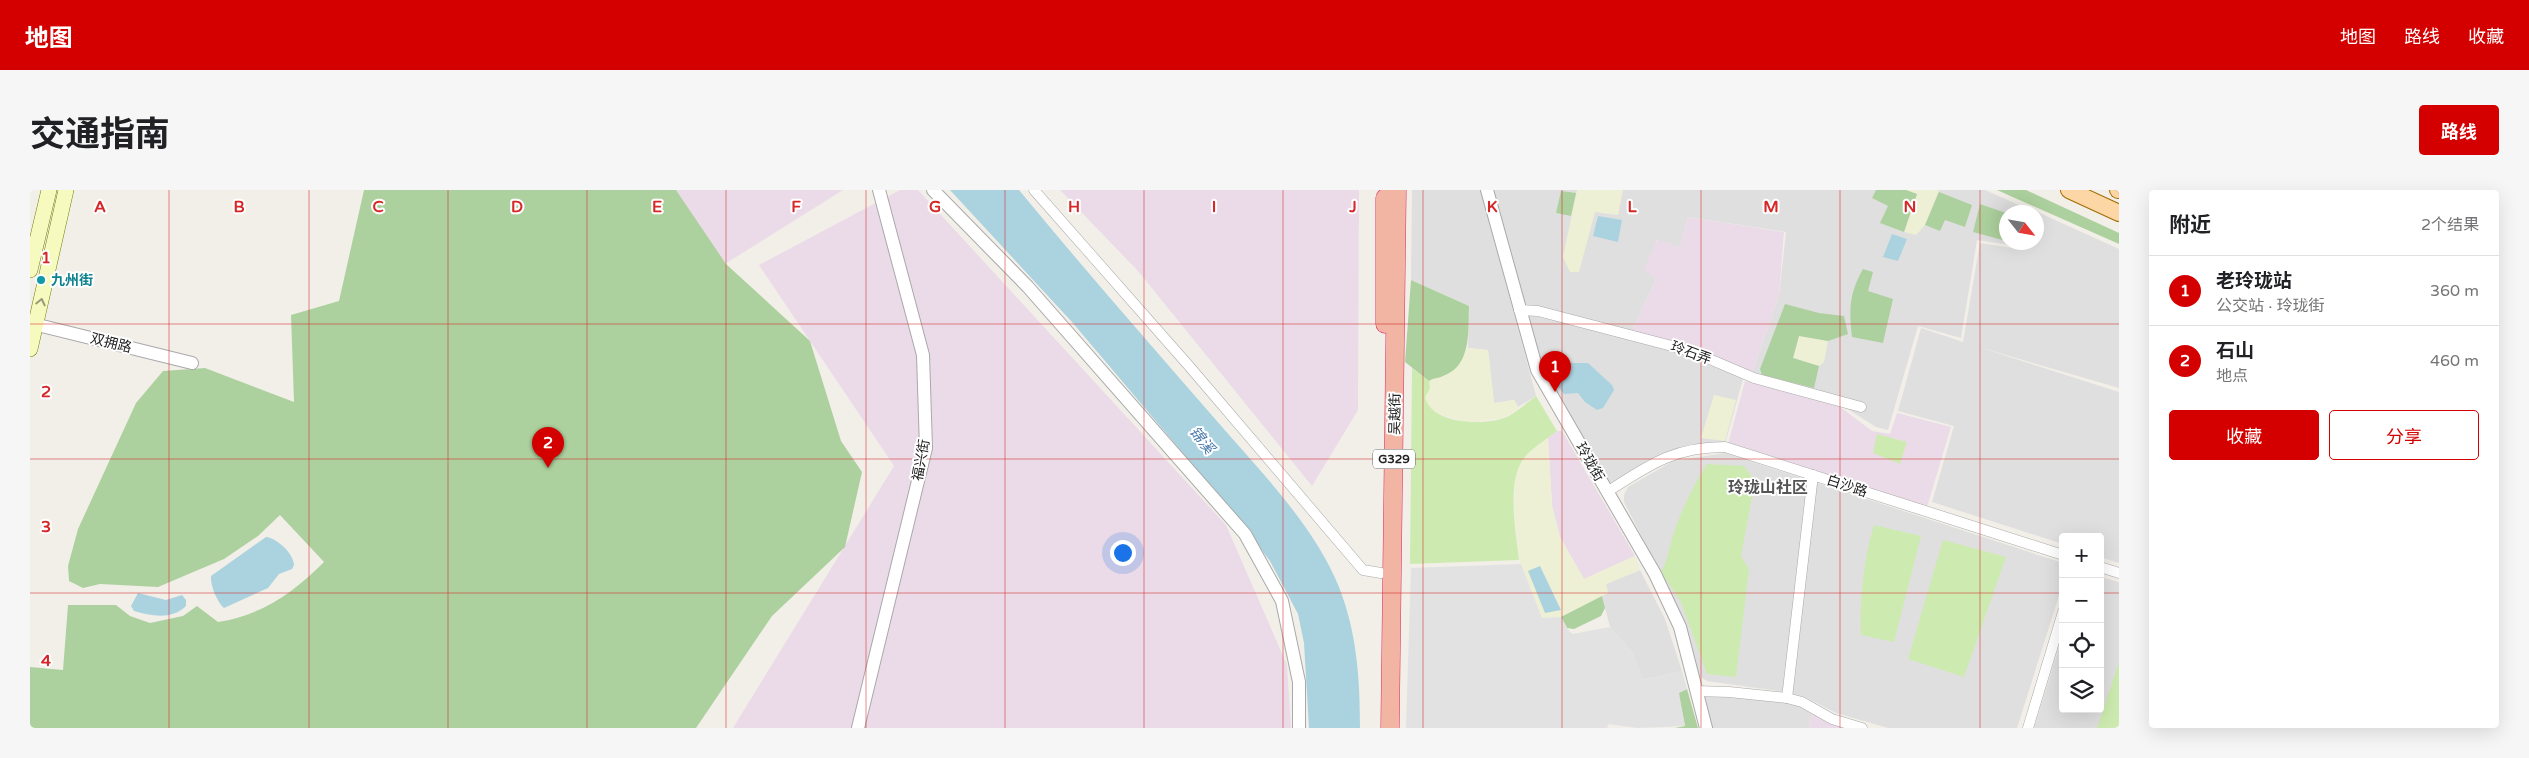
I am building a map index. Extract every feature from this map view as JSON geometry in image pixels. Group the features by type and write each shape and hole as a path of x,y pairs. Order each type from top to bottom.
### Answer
{"highway":[{"name":"吴越街","path":"1378,728 1385,190"},
{"name":"吴越街","path":"1390,728 1397,190"}],"main road":[{"path":"30,270 49,190"},
{"path":"30,349 33,324 66,190"},
{"path":"2069,190 2119,213"}],"street":[{"name":"福兴街","path":"858,728 926,448 923,355 879,190"},
{"path":"933,190 1028,287 1245,534 1282,601 1299,682 1299,728"},
{"path":"1034,190 1363,570 1381,574"},
{"name":"玲珑街","path":"1487,190 1537,370 1655,574 1680,627 1706,728"},
{"name":"玲石弄","path":"1519,310 1538,312 1693,352 1754,378 1861,408"},
{"name":"双拥路","path":"33,324 192,362"},
{"name":"白沙路","path":"1607,492 1657,460 1701,447 1725,447 2059,554"},
{"path":"1787,698 1812,475"},
{"path":"2104,568 2119,573"},
{"path":"2028,728 2060,623"},
{"path":"1696,691 1729,692 1787,698 1802,702 1832,719 1862,728"}],"shaded area":[{"path":"676,190 843,190 725,264"},
{"path":"900,190 918,190 1226,525 1287,665 1291,728 733,728 894,466 759,265"},
{"path":"1060,190 1359,190 1358,410 1312,486 1138,271"},
{"path":"1412,190 1481,190 1536,396 1518,407 1514,400 1494,403 1488,350 1468,348 1469,306 1411,280"},
{"path":"1493,190 1985,190 2019,205 1999,205 1999,243 1977,240 1961,338 1918,326 1888,430 1876,427 1846,408 1752,373 1779,295 1786,232 1688,217 1680,247 1656,240 1656,279 1632,332 1551,309 1522,304"},
{"path":"2044,215 2119,249 2119,388 1975,346 2119,392 2119,563 2104,558 2104,533 2059,533 2059,543 1932,502 1954,426 1898,411 1921,328 1963,342 1980,243 1999,246 1999,250 2044,250"},
{"path":"1688,217 1784,232 1779,295 1752,373 1632,332 1656,279 1644,269 1657,240 1680,247"},
{"path":"1525,314 1591,329 1684,355 1743,379 1725,444 1696,444 1651,459 1607,485 1541,368"},
{"path":"1745,381 1839,406 1872,431 1890,434 1897,413 1951,427 1927,507 1728,444"},
{"path":"1557,431 1562,431 1635,556 1584,579 1560,537 1552,506 1548,438"},
{"path":"1725,453 2059,562 2059,596 2017,728 1888,728 1836,713 1805,697 1778,691 1707,681 1699,676 1677,606 1624,502 1624,495 1628,487 1673,461"},
{"path":"1521,564 1542,618 1561,617 1569,631 1573,634 1610,627 1632,652 1643,680 1682,671 1687,689 1679,693 1685,726 1637,728 1609,724 1607,728 1406,728 1411,568"},
{"path":"1640,570 1665,619 1682,671 1643,680 1632,652 1610,627 1602,596 1608,593 1606,584"},
{"path":"2104,578 2119,582 2119,728 2034,728 2059,647 2059,713 2104,713"},
{"path":"1705,697 1744,697 1798,705 1812,714 1809,728 1712,728"},
{"path":"1812,714 1850,728 1809,728"}],"green space":[{"path":"364,190 676,190 726,264 810,341 841,441 862,472 845,547 772,616 696,728 30,728 30,667 63,670 68,605 116,605 130,616 150,623 183,616 197,606 218,622 249,614 276,601 301,583 324,562 280,515 258,536 224,559 158,587 100,584 83,588 69,581 68,566 78,529 136,403 163,371 205,368 294,402 291,315 339,301"},
{"path":"1577,190 1623,190 1618,215 1595,212 1579,272 1570,272 1563,257"},
{"path":"1876,190 1906,190 1917,194 1904,232 1880,223 1888,206 1872,198"},
{"path":"1906,190 1939,190 1925,225 1916,235 1904,232 1917,194"},
{"path":"1997,190 2026,190 2119,233 2119,244 2044,211 2044,205 2031,205"},
{"path":"1561,191 1576,193 1571,216 1556,213"},
{"path":"1939,192 1972,205 1965,227 1945,220 1940,231 1925,225"},
{"path":"1980,204 1999,211 1999,239 1973,232"},
{"path":"1863,269 1873,272 1868,291 1893,299 1883,343 1852,337 1851,302 1855,286"},
{"path":"1411,280 1469,306 1468,336 1464,356 1452,371 1429,381 1405,362"},
{"path":"1785,304 1819,313 1844,316 1848,334 1828,341 1799,336 1793,358 1819,366 1814,388 1762,375 1760,369"},
{"path":"1799,335 1828,341 1824,362 1819,366 1793,358"},
{"path":"1468,348 1488,350 1494,403 1514,400 1519,408 1504,418 1465,423 1433,411 1426,405 1424,397 1430,388 1429,381 1457,367"},
{"path":"1412,368 1429,381 1430,388 1425,397 1429,406 1447,418 1471,422 1495,421 1512,414 1536,396 1557,431 1527,454 1518,468 1515,480 1514,507 1519,560 1410,564"},
{"path":"1714,395 1736,400 1725,441 1701,438"},
{"path":"1877,434 1907,442 1900,464 1873,453"},
{"path":"1548,438 1552,506 1560,537 1584,579 1635,556 1640,570 1606,584 1608,593 1561,617 1542,618 1519,560 1514,508 1515,480 1518,468 1525,456"},
{"path":"1707,464 1744,466 1755,481 1741,556 1749,569 1736,677 1707,674 1681,602 1661,572 1667,559 1675,529 1691,491"},
{"path":"1874,525 1921,536 1894,642 1861,635 1863,580 1867,551"},
{"path":"1943,540 2006,557 1964,677 1908,659"},
{"path":"1602,596 1605,608 1601,616 1574,629 1567,628 1561,617"},
{"path":"2119,662 2119,728 2097,728 2102,713 2104,713 2104,707"},
{"path":"1687,689 1698,728 1675,728 1685,726 1678,693"}],"water":[{"name":"锦溪","path":"950,190 1019,190 1284,499 1315,542 1328,564 1345,604 1354,639 1360,728 1309,728 1304,643 1298,614 1270,561 1221,498 1072,322"},
{"path":"1598,216 1622,220 1618,242 1593,236"},
{"path":"1892,234 1907,239 1898,261 1883,257"},
{"path":"1570,363 1588,363 1612,385 1614,390 1603,408 1597,410 1585,402 1578,393 1564,394 1554,382 1571,372"},
{"path":"266,537 280,543 288,552 294,565 292,569 279,574 268,588 224,608 214,593 211,576"},
{"path":"1540,566 1561,610 1545,613 1528,571"},
{"path":"138,593 166,600 182,595 186,600 186,606 168,615 161,616 141,613 134,611 131,606"}],"place":[{"name":"九州街","path":"41,280"},
{"name":"老玲珑站","path":"1555,392"},
{"name":"石山","path":"548,468"}],"district":[{"name":"玲珑山社区","path":"1768,488"}]}
